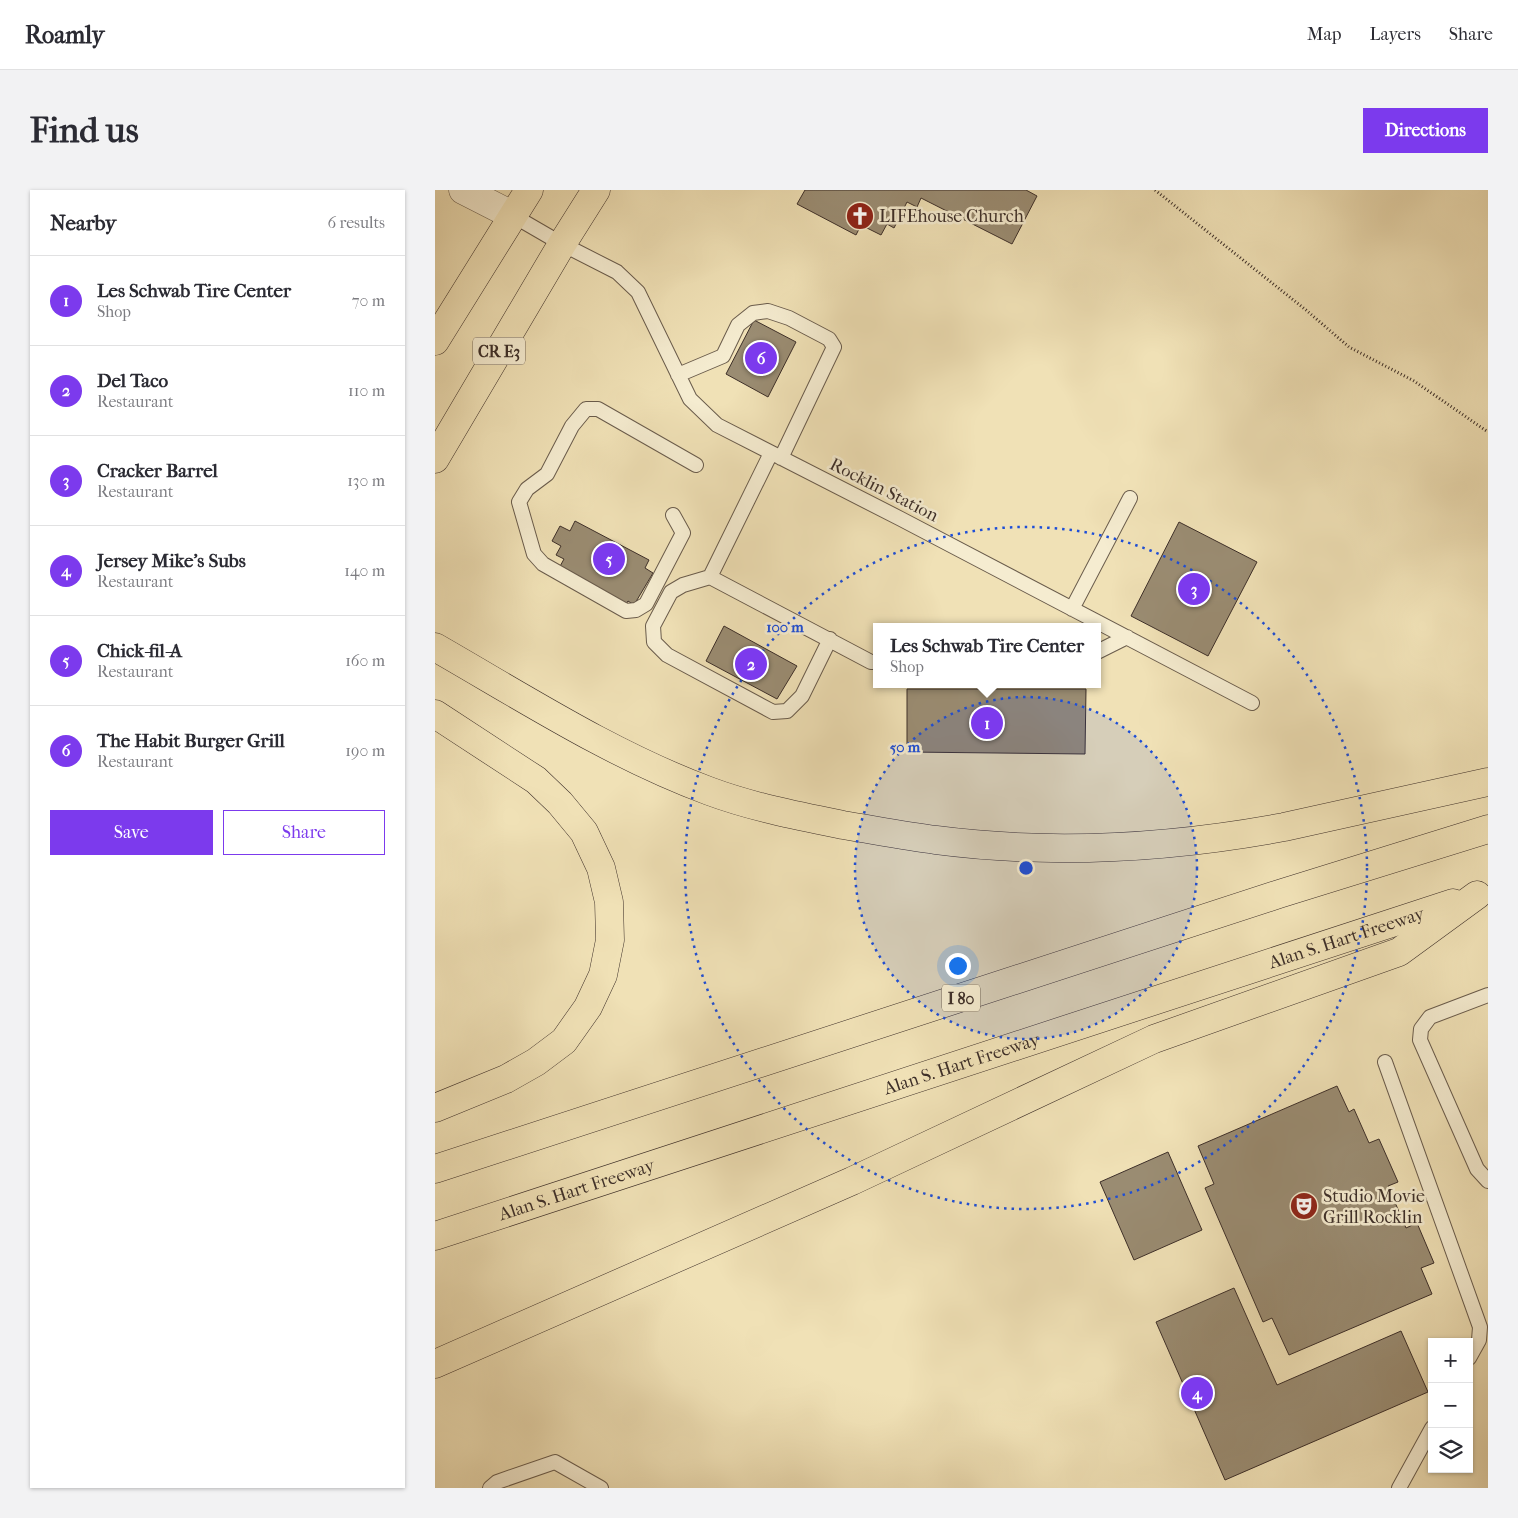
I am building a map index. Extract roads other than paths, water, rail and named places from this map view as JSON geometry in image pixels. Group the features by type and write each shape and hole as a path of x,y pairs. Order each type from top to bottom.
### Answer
{"main road":[{"path":"435,341 529,190"},
{"name":"CR E3","path":"435,458 596,190"},
{"path":"435,647 593,738 652,767 709,791 761,807 815,819 937,840 998,846 1059,847 1172,843 1284,827 1488,782"},
{"path":"435,1108 506,1079 536,1062 564,1040 587,1007 603,975 610,940 609,902 601,868 584,832 560,803 536,780 436,715"},
{"name":"I 80","path":"435,1169 1260,900 1488,829"},
{"path":"435,1364 852,1181 1154,1040 1399,952 1483,893"},
{"name":"Alan S. Hart Freeway","path":"435,1236 1483,893"}],"street":[{"path":"463,190 512,215"}],"lane":[{"name":"Rocklin Station","path":"512,215 562,244 617,272 638,292 690,398 717,425 1100,623"},
{"path":"678,375 723,356 738,325 753,313 768,311 789,318 829,339 834,347 710,577"},
{"path":"673,515 683,533 646,604 636,610 626,611 543,564 535,554 519,502 527,489 547,474 572,426 586,409 598,409 696,465"},
{"path":"1073,609 1130,498"},
{"path":"830,639 802,696 787,711 773,712 667,656 654,642 653,626 671,592 683,584 710,577 830,639 871,662 873,662"},
{"name":"Rocklin Station","path":"1101,624 1252,703"},
{"path":"1101,650 1127,637"},
{"path":"1488,995 1430,1017 1421,1028 1420,1040 1477,1169 1488,1181"},
{"path":"1385,1062 1484,1325 1473,1351"},
{"path":"1399,1488 1428,1435"},
{"path":"489,1488 497,1482 555,1462 601,1488"}],"place":[{"name":"LIFEhouse Church","path":"860,216"},
{"name":"The Habit Burger Grill","path":"761,358"},
{"name":"Chick-fil-A","path":"609,559"},
{"name":"Cracker Barrel","path":"1194,589"},
{"name":"Del Taco","path":"751,664"},
{"name":"Les Schwab Tire Center","path":"987,723"},
{"name":"Studio Movie Grill Rocklin","path":"1304,1206"},
{"name":"Jersey Mike's Subs","path":"1197,1393"}]}
